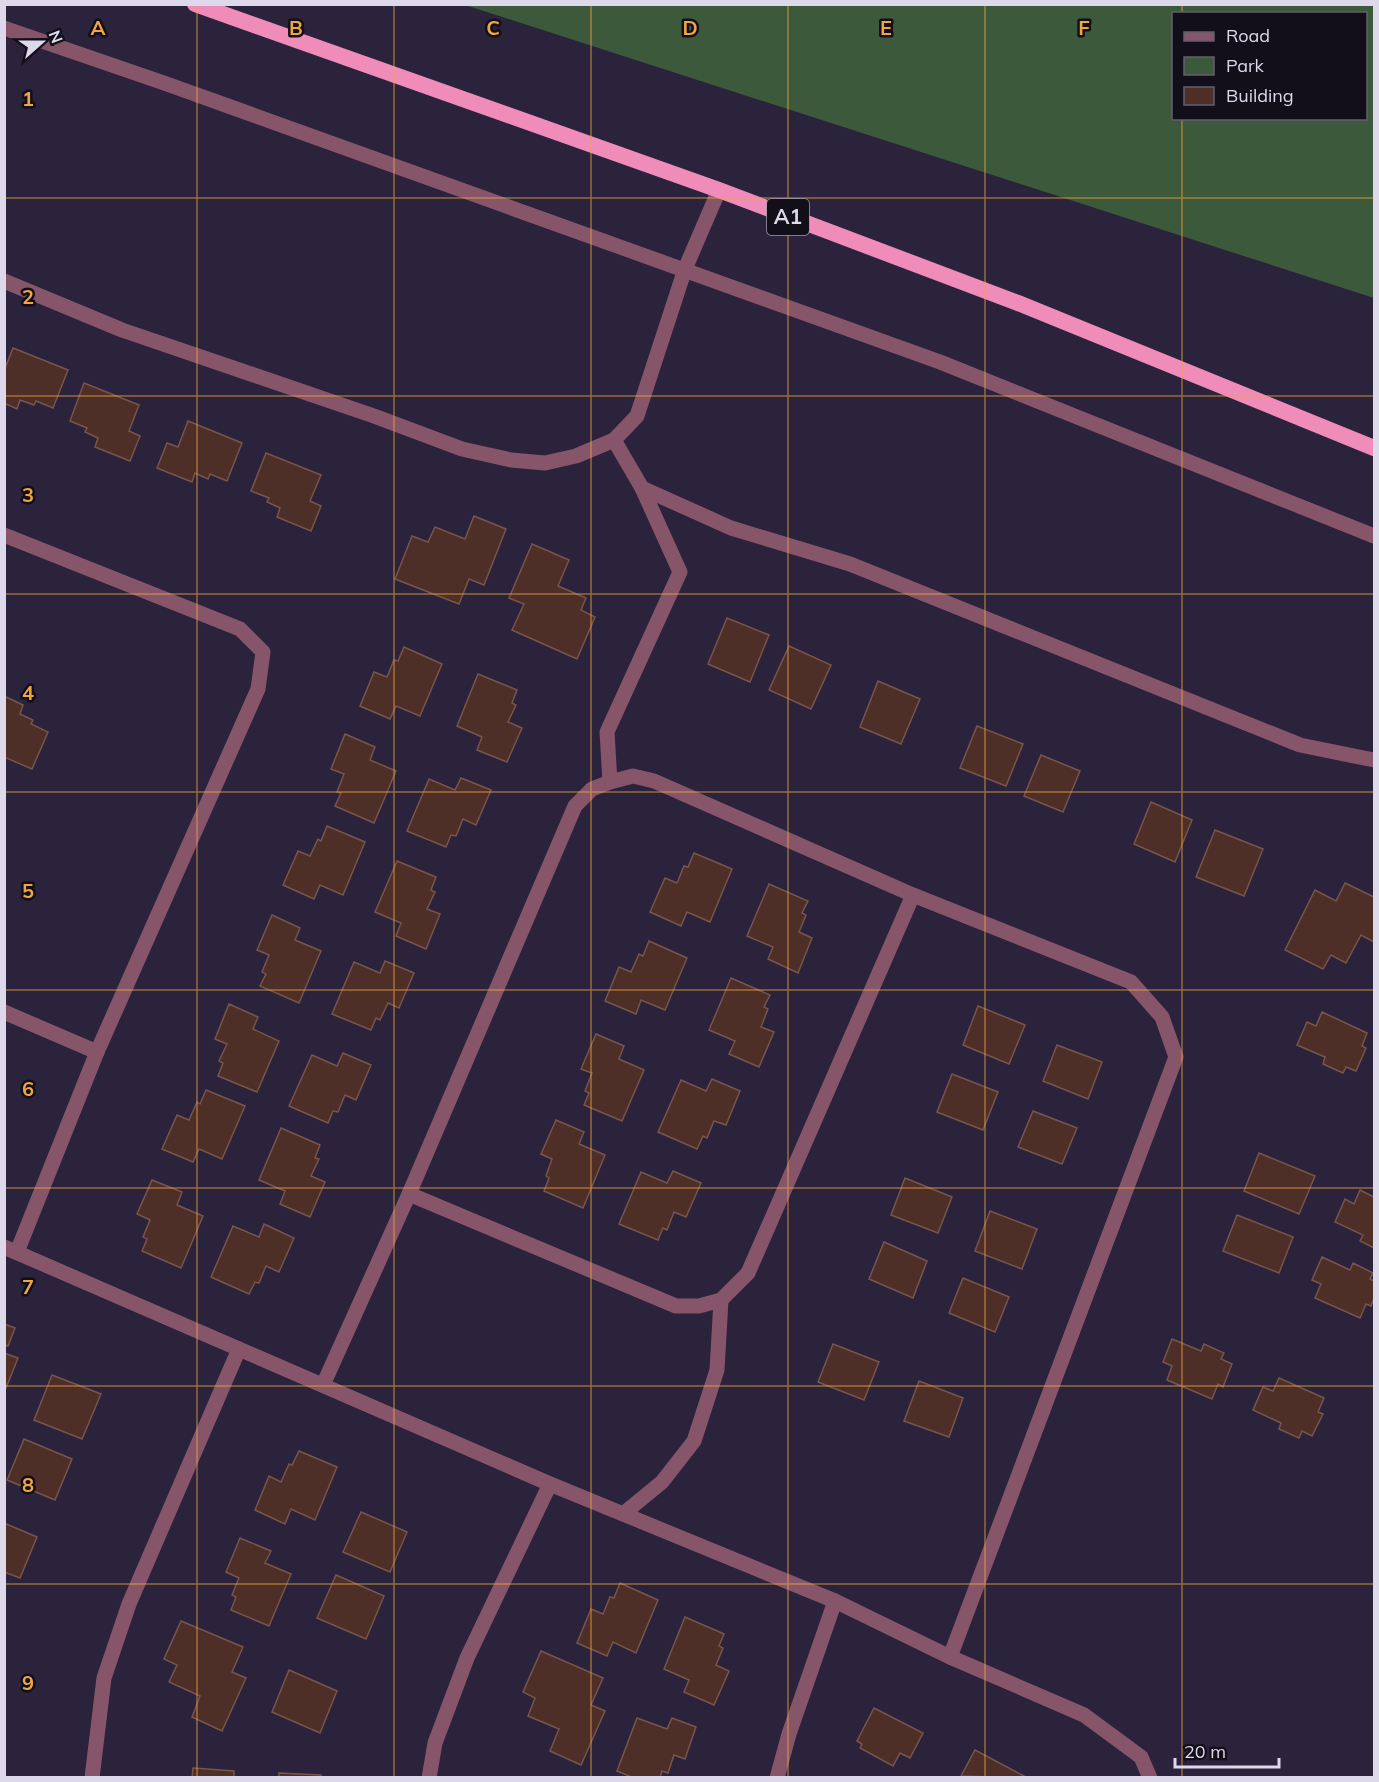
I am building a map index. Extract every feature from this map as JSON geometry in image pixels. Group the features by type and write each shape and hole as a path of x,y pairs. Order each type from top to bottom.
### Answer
{"highway":[{"name":"A1","path":"195,4 719,190 1018,303 1374,448"}],"street":[{"path":"4,28 164,83 940,362 1374,536"},
{"path":"4,281 122,330 374,416 462,449 511,460 545,462 576,456 614,440 637,416 685,269 719,190"},
{"path":"610,782 607,732 680,572 642,488 614,440"},
{"path":"642,488 730,528 850,564 1300,745 1374,760"},
{"path":"4,535 240,629 262,652 258,689 11,1249 550,1484 835,1601 950,1657 1084,1715 1141,1758 1150,1778"},
{"path":"323,1385 409,1194 575,806 592,789 633,776 654,781 913,895 1131,982 1162,1017 1176,1057 950,1657"},
{"path":"409,1194 676,1306 699,1306 720,1300 748,1272 913,895"},
{"path":"4,1012 97,1052"},
{"path":"623,1514 662,1482 694,1441 717,1370 720,1300"},
{"path":"92,1778 104,1678 129,1604 239,1349"},
{"path":"429,1778 435,1743 467,1658 550,1484"},
{"path":"777,1778 789,1734 835,1601"}],"green space":[{"path":"465,5 1374,5 1374,298"}],"building":[{"path":"13,348 68,370 53,408 36,401 34,405 20,400 17,409 4,403 4,371"},
{"path":"84,383 139,405 129,431 140,436 130,461 95,447 98,438 85,432 87,428 70,421"},
{"path":"188,421 242,443 227,481 210,474 208,479 195,473 192,482 157,468 167,443 178,447"},
{"path":"266,453 321,475 310,501 321,506 311,531 277,517 280,508 267,502 269,498 251,491"},
{"path":"474,516 506,529 484,585 469,579 459,604 395,579 412,536 428,542 435,527 465,539"},
{"path":"532,544 569,560 558,586 586,598 581,610 595,617 577,659 512,630 524,604 509,598"},
{"path":"727,618 769,635 750,682 708,664"},
{"path":"789,646 831,665 811,709 769,690"},
{"path":"404,647 442,664 420,716 396,706 390,719 360,706 374,672 387,677 394,660 398,661"},
{"path":"478,674 517,690 512,703 516,705 508,722 522,728 507,762 477,750 482,737 457,726"},
{"path":"878,681 920,699 901,744 860,727"},
{"path":"4,696 23,705 20,714 33,720 31,724 48,732 32,769 4,757"},
{"path":"977,726 1023,744 1006,786 960,768"},
{"path":"345,734 375,747 370,760 396,771 374,823 335,806 341,793 337,792 344,774 331,769"},
{"path":"1041,755 1080,771 1063,812 1024,796"},
{"path":"461,778 491,790 476,825 463,819 456,836 451,835 446,847 407,831 429,779 455,790"},
{"path":"1151,802 1192,820 1175,862 1134,844"},
{"path":"327,826 365,842 343,895 320,885 314,899 283,885 298,851 310,856 318,839 321,841"},
{"path":"1215,830 1263,849 1244,896 1196,877"},
{"path":"694,853 732,869 710,922 687,912 681,926 650,912 665,878 677,883 684,866 688,867"},
{"path":"397,861 436,877 431,890 435,892 427,909 440,914 426,949 396,936 401,923 375,912"},
{"path":"1345,883 1374,897 1374,942 1361,935 1346,963 1331,955 1323,969 1285,950 1315,890 1336,901"},
{"path":"769,884 808,901 802,913 806,915 799,932 812,938 798,973 768,959 773,947 747,936"},
{"path":"272,915 300,928 295,940 321,951 299,1003 260,986 266,974 262,972 269,955 257,950"},
{"path":"649,941 687,958 665,1010 641,1000 636,1014 605,1001 619,967 631,972 639,954 643,956"},
{"path":"385,961 414,973 399,1008 388,1003 380,1020 376,1018 371,1030 332,1014 354,962 380,973"},
{"path":"731,978 770,995 764,1007 768,1009 761,1027 774,1032 759,1067 729,1054 735,1041 709,1030"},
{"path":"229,1004 258,1017 253,1029 279,1041 257,1092 218,1076 223,1063 219,1061 227,1044 215,1039"},
{"path":"978,1006 1025,1025 1009,1064 963,1045"},
{"path":"1322,1012 1367,1033 1362,1046 1366,1048 1356,1071 1346,1067 1343,1073 1323,1064 1325,1057 1297,1045 1307,1022 1316,1026"},
{"path":"596,1034 624,1046 619,1059 644,1070 622,1121 584,1105 589,1093 585,1091 592,1073 581,1069"},
{"path":"1057,1045 1102,1062 1088,1099 1043,1081"},
{"path":"343,1053 371,1065 356,1100 345,1095 338,1112 333,1111 328,1123 289,1106 312,1055 337,1066"},
{"path":"952,1074 998,1092 983,1130 937,1112"},
{"path":"712,1079 740,1091 726,1125 714,1121 707,1138 703,1136 697,1149 658,1132 681,1080 706,1091"},
{"path":"206,1090 245,1106 222,1159 199,1149 193,1162 162,1149 177,1115 189,1120 197,1102 200,1104"},
{"path":"1033,1111 1077,1128 1062,1164 1018,1147"},
{"path":"556,1120 584,1132 579,1144 605,1155 583,1208 544,1191 552,1159 541,1154"},
{"path":"281,1128 320,1145 315,1158 319,1159 311,1176 325,1182 310,1217 280,1204 285,1191 259,1180"},
{"path":"1259,1153 1315,1176 1299,1214 1244,1191"},
{"path":"673,1171 701,1183 686,1217 674,1212 667,1230 663,1228 658,1240 619,1224 641,1172 667,1183"},
{"path":"905,1178 952,1197 938,1233 891,1215"},
{"path":"152,1180 182,1192 177,1205 203,1216 181,1268 142,1251 147,1239 143,1237 150,1220 137,1214"},
{"path":"1360,1190 1374,1197 1374,1248 1360,1241 1363,1235 1335,1222 1345,1199 1354,1204"},
{"path":"990,1211 1037,1229 1022,1269 975,1251"},
{"path":"1237,1215 1293,1237 1279,1273 1223,1251"},
{"path":"264,1224 294,1238 279,1272 266,1266 259,1283 255,1282 249,1294 211,1277 233,1226 259,1237"},
{"path":"884,1242 927,1261 913,1298 869,1279"},
{"path":"1322,1257 1350,1270 1353,1263 1373,1273 1370,1279 1374,1281 1374,1298 1371,1306 1366,1304 1360,1318 1315,1298 1321,1284 1312,1280"},
{"path":"963,1278 1009,1297 995,1332 949,1313"},
{"path":"4,1324 15,1328 8,1346 4,1345"},
{"path":"1172,1339 1201,1351 1204,1344 1224,1353 1221,1359 1232,1364 1223,1387 1218,1384 1212,1399 1167,1380 1172,1366 1163,1362"},
{"path":"833,1344 879,1362 864,1400 818,1382"},
{"path":"4,1353 18,1358 4,1393"},
{"path":"52,1375 101,1394 82,1439 34,1420"},
{"path":"1279,1378 1324,1398 1318,1412 1323,1414 1312,1436 1302,1431 1299,1438 1279,1429 1281,1423 1253,1410 1263,1387 1273,1391"},
{"path":"919,1381 963,1398 949,1437 904,1421"},
{"path":"24,1439 72,1459 55,1500 7,1480"},
{"path":"299,1451 337,1467 315,1520 291,1509 285,1524 255,1510 269,1476 281,1482 289,1464 292,1465"},
{"path":"361,1512 407,1532 390,1572 343,1552"},
{"path":"4,1523 37,1537 20,1578 4,1572"},
{"path":"240,1538 271,1551 265,1563 291,1574 269,1626 231,1610 236,1597 232,1595 239,1578 226,1572"},
{"path":"336,1575 384,1596 366,1639 317,1618"},
{"path":"620,1583 658,1600 636,1653 613,1642 607,1656 577,1643 591,1609 603,1614 610,1597 614,1598"},
{"path":"685,1617 724,1634 719,1646 723,1648 716,1665 729,1671 714,1705 684,1692 689,1680 664,1669"},
{"path":"181,1621 243,1647 232,1672 246,1678 222,1731 192,1717 200,1696 169,1682 177,1665 164,1659"},
{"path":"541,1651 603,1678 591,1705 605,1711 581,1765 550,1751 559,1729 528,1716 535,1698 523,1692"},
{"path":"289,1670 337,1691 320,1733 272,1712"},
{"path":"874,1708 923,1733 910,1758 900,1753 893,1766 860,1748 862,1744 857,1741"},
{"path":"637,1718 667,1729 672,1718 696,1727 685,1759 674,1755 668,1773 662,1771 660,1778 634,1778 617,1771"},
{"path":"975,1750 1024,1776 1023,1778 961,1776"},
{"path":"193,1768 234,1771 234,1778 192,1778"},
{"path":"279,1773 321,1775 321,1778 279,1778"}]}
